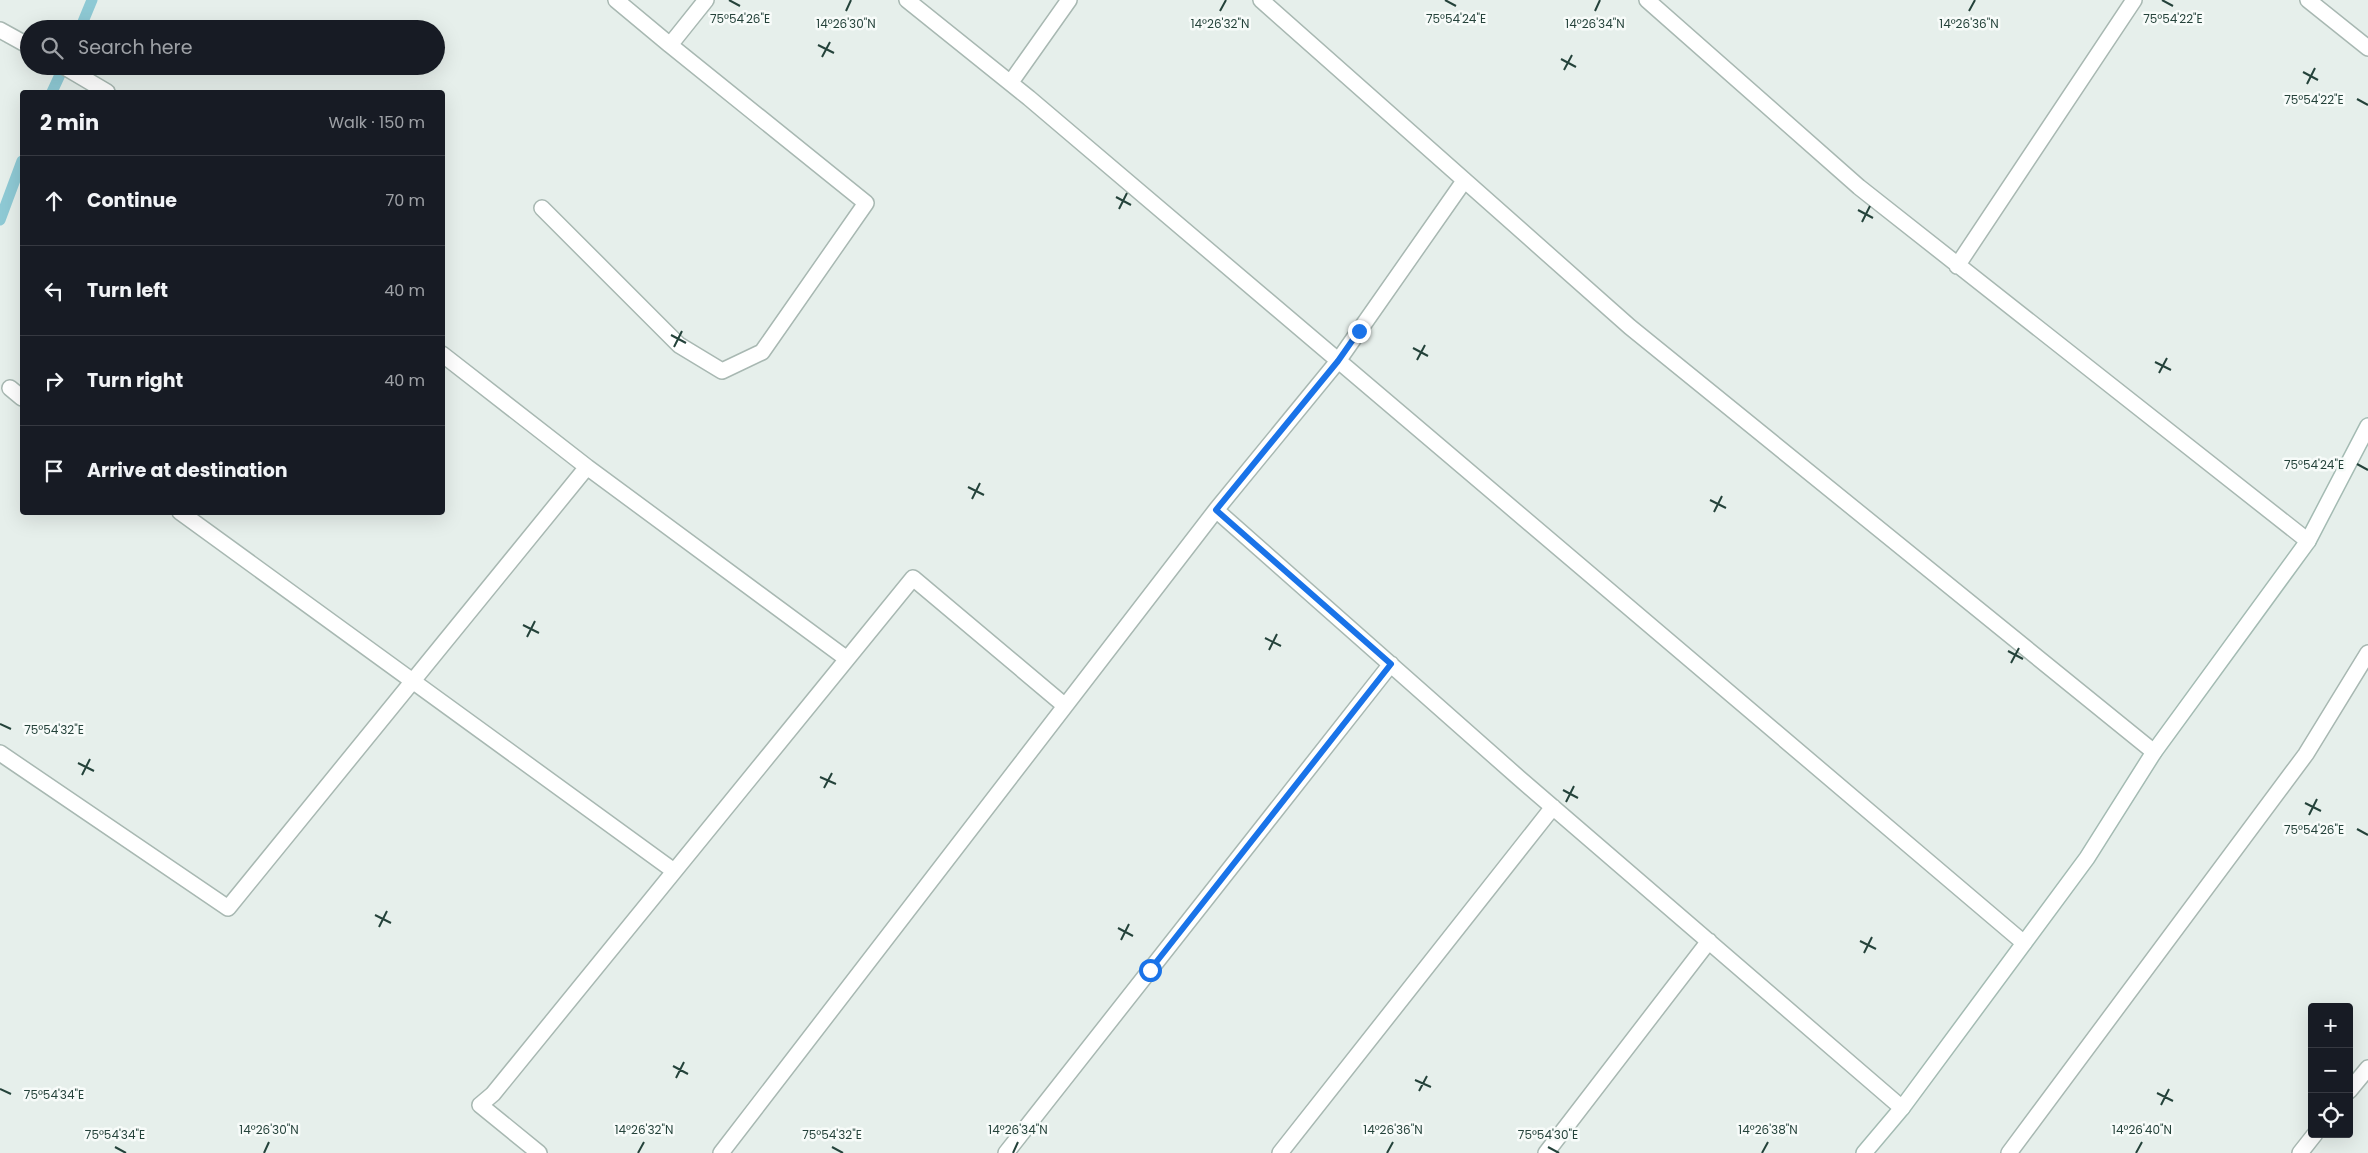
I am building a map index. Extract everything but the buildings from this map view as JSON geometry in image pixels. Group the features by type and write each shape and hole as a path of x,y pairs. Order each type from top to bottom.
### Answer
{"street":[{"path":"542,208 679,345 722,371 762,352 866,203 616,0"},
{"path":"670,44 706,0"},
{"path":"907,0 1011,82 2024,943"},
{"path":"1011,82 1069,0"},
{"path":"1261,0 1630,327 2154,752"},
{"path":"1647,0 1859,186 1957,266 2308,541"},
{"path":"1957,266 2134,0"},
{"path":"2308,0 2368,48"},
{"path":"0,30 20,41"},
{"path":"78,75 104,90"},
{"path":"721,1153 1064,705 1216,510 1338,361 1464,181"},
{"path":"445,356 587,467 847,659"},
{"path":"10,388 20,396"},
{"path":"1864,1153 1902,1108 2087,858 2154,752 2308,541 2368,426"},
{"path":"0,753 228,908 587,467"},
{"path":"1216,510 1553,807 1902,1108"},
{"path":"184,515 674,871"},
{"path":"539,1153 480,1105 493,1094 913,578 1064,705"},
{"path":"2009,1153 2306,754 2368,654"},
{"path":"1006,1153 1391,664"},
{"path":"1280,1153 1553,807"},
{"path":"1546,1153 1709,941"},
{"path":"2353,1086 2368,1068"},
{"path":"2300,1153 2312,1138"}],"waterway":[{"path":"84,20 92,0"},
{"path":"53,90 60,75"},
{"path":"0,220 20,166"}],"route":[{"path":"1150,970 1391,664 1216,510 1338,361 1359,331"}]}
